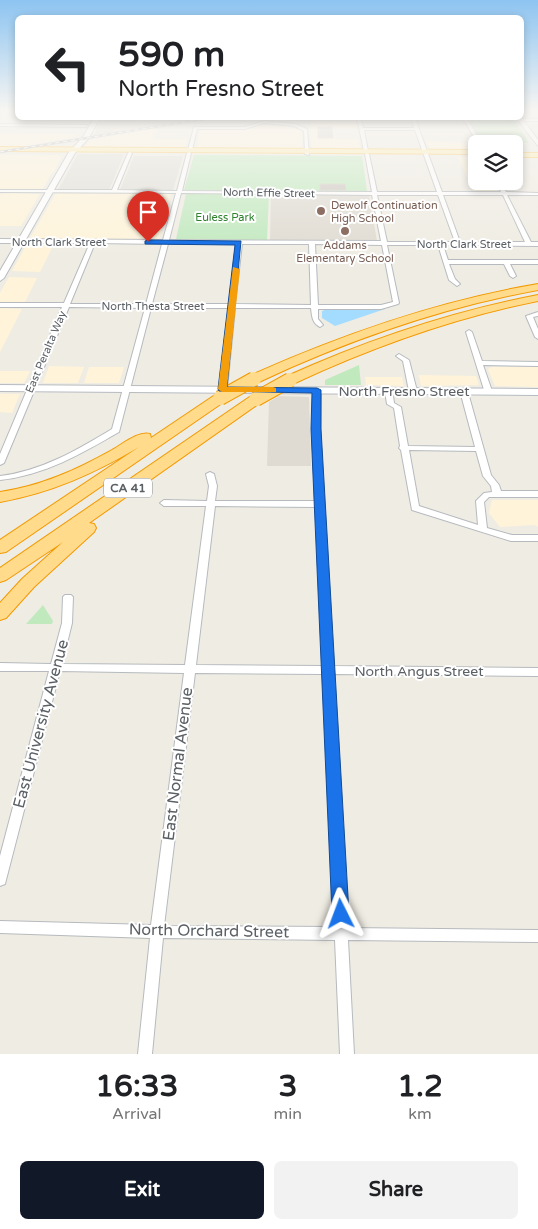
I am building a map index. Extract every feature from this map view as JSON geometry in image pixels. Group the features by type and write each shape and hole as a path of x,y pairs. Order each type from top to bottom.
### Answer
{"highway":[{"name":"CA 41","path":"0,548 221,393 307,354 387,323 462,302 538,287"},
{"name":"CA 41","path":"0,576 33,556 217,425 256,399 290,380 334,360 406,333 485,309 538,298"},
{"path":"0,497 40,489 79,474 221,393"},
{"path":"0,614 28,583 78,537 217,425"}],"main road":[{"path":"0,278 68,160"},
{"name":"North Fresno Street","path":"0,388 127,388 221,393 317,390 538,392"}],"street":[{"path":"114,192 127,160"},
{"path":"0,478 22,475 58,463 116,430 188,160"},
{"path":"367,160 396,302"},
{"path":"428,160 458,244"},
{"path":"503,190 529,244"},
{"name":"North Effie Street","path":"0,191 538,194"},
{"name":"North Clark Street","path":"0,241 538,244"},
{"name":"East Peralta Way","path":"0,463 93,242"},
{"path":"221,393 238,243"},
{"path":"312,243 315,319 320,325"},
{"path":"440,244 452,280 458,284"},
{"path":"446,262 538,262"},
{"path":"506,262 512,276"},
{"name":"North Thesta Street","path":"0,305 381,307 396,302"},
{"path":"538,314 529,316 538,337"},
{"path":"469,332 488,391"},
{"path":"400,356 406,360 413,391"},
{"path":"479,363 538,364"},
{"path":"317,390 316,429 347,1054"},
{"path":"389,391 391,404 397,407 415,508 511,538 538,539"},
{"path":"464,392 486,476 494,485 497,494"},
{"path":"403,448 480,449"},
{"name":"East Normal Avenue","path":"145,1054 157,932 214,486 210,474"},
{"path":"483,530 480,501 487,496 497,494 538,494"},
{"path":"164,502 320,504"},
{"name":"East University Avenue","path":"0,880 67,623 68,597"},
{"name":"North Angus Street","path":"0,666 538,672"},
{"name":"North Orchard Street","path":"0,927 157,932 538,936"}],"shaded area":[{"path":"0,160 60,160 42,190 0,190"},
{"path":"75,160 121,160 109,190 58,190"},
{"path":"132,160 182,160 173,190 120,190"},
{"path":"459,160 468,160 468,179"},
{"path":"473,190 498,190 499,192 474,192"},
{"path":"56,193 171,193 159,240 30,238"},
{"path":"0,194 40,194 21,226 0,226"},
{"name":"Dewolf Continuation High School","path":"271,194 369,195 377,241 270,240"},
{"path":"27,244 54,244 40,272 12,271"},
{"path":"9,277 37,278 25,302 0,302 0,293"},
{"path":"0,308 22,309 0,352"},
{"path":"49,366 84,367 78,383 43,383"},
{"path":"89,367 124,367 119,383 84,383"},
{"path":"492,367 538,367 538,387 495,386 488,369"},
{"path":"0,371 30,371 24,383 0,383"},
{"path":"419,375 476,376 479,385 421,386"},
{"path":"365,377 402,377 404,386 366,385"},
{"path":"0,394 20,394 12,413 0,412"},
{"path":"279,396 309,397 311,466 267,466 269,402"},
{"path":"492,500 538,500 538,527 535,525 500,527 489,513"}],"green space":[{"path":"193,160 363,160 367,191 184,190"},
{"name":"Euless Park","path":"186,194 269,194 267,240 176,239"},
{"path":"359,365 361,385 325,385 325,380"},
{"path":"43,605 53,621 52,624 26,624"}],"water":[{"path":"385,309 335,326 322,318 322,311 325,310"}],"building":[{"path":"320,184 345,184 346,190 320,190"}],"slow traffic":[{"path":"236,269 222,389 273,390"}],"place":[{"name":"Dewolf Continuation High School","path":"321,211"},
{"name":"Addams Elementary School","path":"345,231"}],"route":[{"path":"148,242 238,243 222,389 317,390 316,429 341,914"}]}
